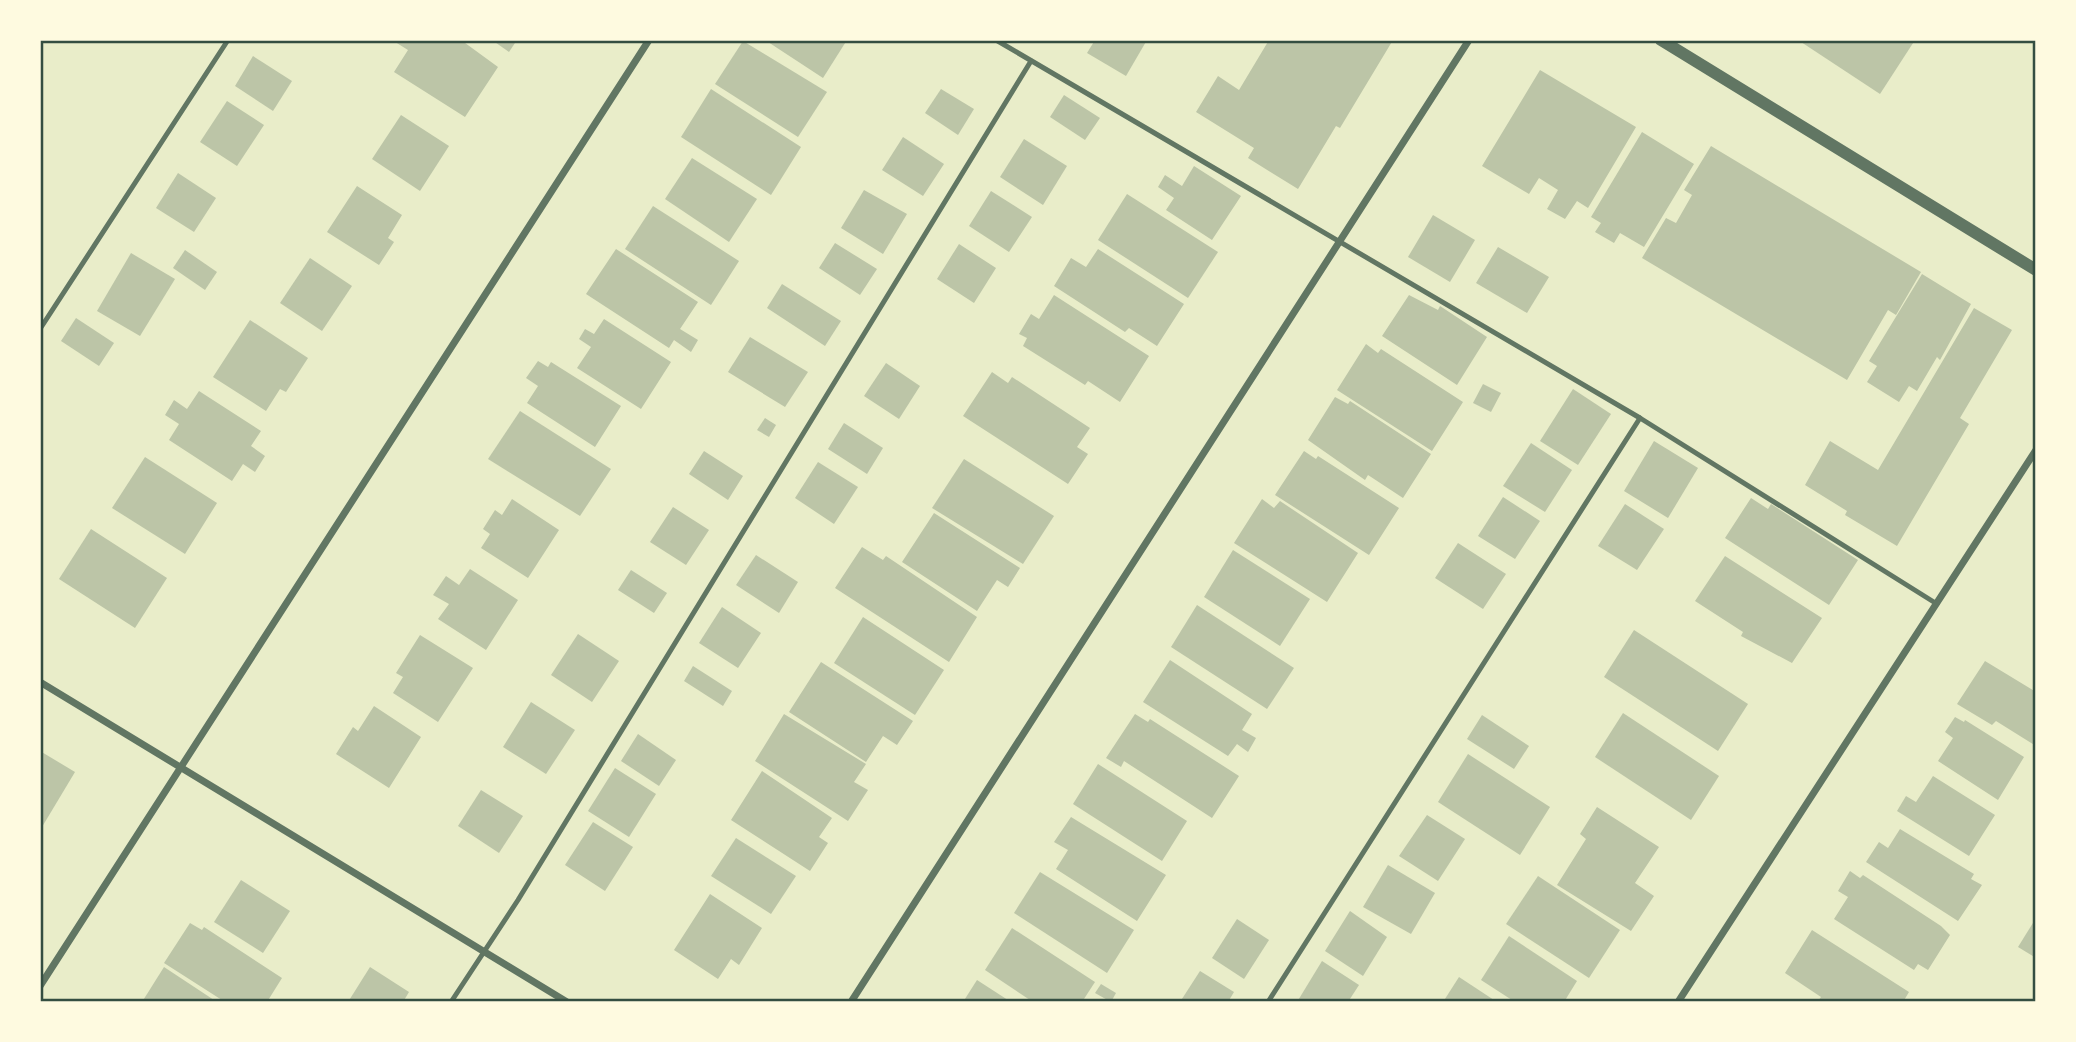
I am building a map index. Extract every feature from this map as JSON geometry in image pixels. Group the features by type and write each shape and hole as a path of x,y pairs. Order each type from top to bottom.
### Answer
{"street":[{"path":"40,986 649,40"},
{"path":"851,1002 1469,40"},
{"path":"1661,40 2036,270"},
{"path":"1678,1002 2036,450"},
{"path":"40,682 567,1002"}],"lane":[{"path":"40,329 228,40"},
{"path":"996,40 1640,418 1937,604"},
{"path":"451,1002 518,900 1031,61"},
{"path":"1268,1002 1640,418"}],"building":[{"path":"392,40 461,40 498,67 465,117 394,72 408,50"},
{"path":"492,40 517,40 509,52"},
{"path":"765,40 847,40 823,78"},
{"path":"1095,40 1147,40 1126,76 1087,53"},
{"path":"1269,40 1393,40 1340,128 1336,126 1298,189 1248,158 1254,148 1196,112 1218,76 1239,90"},
{"path":"1798,40 1915,40 1880,94"},
{"path":"743,41 827,92 798,137 715,84"},
{"path":"253,56 292,81 273,111 235,86"},
{"path":"1540,70 1636,127 1588,208 1577,201 1565,219 1547,209 1558,190 1539,178 1529,194 1482,166"},
{"path":"711,89 801,147 771,195 681,137"},
{"path":"941,89 974,109 958,135 925,113"},
{"path":"1064,95 1100,118 1085,140 1050,117"},
{"path":"227,101 264,125 237,166 200,142"},
{"path":"401,115 449,146 420,191 372,159"},
{"path":"1642,132 1694,164 1644,247 1620,233 1614,243 1595,232 1601,223 1591,217"},
{"path":"903,137 944,164 923,196 882,170"},
{"path":"1024,139 1067,166 1043,205 1000,177"},
{"path":"1711,146 1921,272 1896,315 1888,310 1847,380 1642,258 1666,218 1676,223 1692,195 1684,190"},
{"path":"692,158 757,199 729,242 665,199"},
{"path":"1194,166 1241,196 1212,240 1166,210 1174,198 1158,187 1165,175 1182,186"},
{"path":"178,173 216,198 194,232 156,208"},
{"path":"357,186 402,215 388,238 394,242 379,265 327,232"},
{"path":"864,190 907,214 883,254 841,228"},
{"path":"991,191 1032,217 1009,252 969,226"},
{"path":"1127,194 1218,252 1188,298 1098,240"},
{"path":"653,206 739,261 711,305 625,249"},
{"path":"1433,215 1475,240 1450,282 1408,257"},
{"path":"835,243 877,269 860,295 819,268"},
{"path":"959,244 996,268 974,303 937,279"},
{"path":"1498,247 1549,277 1527,313 1476,283"},
{"path":"616,249 698,302 680,329 698,340 691,352 674,340 669,348 586,294"},
{"path":"1098,249 1184,304 1157,346 1129,328 1125,332 1054,286 1071,258 1086,267"},
{"path":"185,250 217,272 205,290 173,268"},
{"path":"131,253 175,279 140,336 97,311"},
{"path":"310,258 352,286 322,331 280,303"},
{"path":"1922,274 1971,304 1940,360 1937,357 1917,391 1909,386 1899,402 1867,382 1877,366 1869,361"},
{"path":"782,284 841,321 825,346 767,308"},
{"path":"1054,295 1149,356 1120,402 1088,381 1085,385 1023,346 1027,338 1019,334 1031,314 1039,319"},
{"path":"1409,295 1438,310 1440,306 1487,337 1457,385 1382,336"},
{"path":"1974,308 2012,330 1960,418 1969,424 1897,546 1845,515 1847,511 1805,485 1830,441 1878,470"},
{"path":"76,318 114,343 99,366 61,341"},
{"path":"604,319 671,362 641,409 577,368 591,347 579,339 585,329 594,334"},
{"path":"250,320 308,358 286,392 280,389 266,411 213,377"},
{"path":"750,337 808,372 785,407 728,372"},
{"path":"1366,344 1378,353 1381,349 1463,402 1432,451 1337,390"},
{"path":"538,361 548,367 551,362 621,406 595,447 527,403 538,386 526,378"},
{"path":"886,363 920,386 899,419 864,396"},
{"path":"992,372 1008,383 1012,377 1090,428 1077,447 1088,454 1068,484 963,416"},
{"path":"1483,384 1501,393 1491,412 1473,403"},
{"path":"1573,389 1611,414 1578,465 1540,441"},
{"path":"199,391 261,431 251,446 265,456 255,472 243,464 232,481 169,440 179,424 165,415 174,400 187,409"},
{"path":"1335,397 1348,404 1350,401 1431,454 1403,498 1368,475 1365,480 1308,440"},
{"path":"520,411 611,469 580,516 488,459"},
{"path":"765,418 776,425 769,437 757,430"},
{"path":"844,423 883,448 867,474 828,449"},
{"path":"1654,441 1698,468 1668,518 1624,491"},
{"path":"1531,443 1572,470 1545,512 1503,486"},
{"path":"704,451 743,476 728,500 689,474"},
{"path":"1304,451 1316,459 1318,456 1399,508 1369,555 1275,495"},
{"path":"145,457 217,503 185,554 112,508"},
{"path":"964,459 1054,516 1023,564 932,508"},
{"path":"818,462 858,487 834,524 795,498"},
{"path":"1503,497 1540,521 1515,559 1478,536"},
{"path":"1751,498 1768,509 1771,504 1858,560 1829,605 1725,538"},
{"path":"512,499 559,530 528,578 481,548 490,534 483,529 495,510 502,515"},
{"path":"1262,499 1274,508 1280,501 1358,553 1327,602 1234,543"},
{"path":"1625,504 1664,529 1637,570 1598,546"},
{"path":"673,507 709,530 686,565 650,542"},
{"path":"934,513 1020,568 1008,587 997,580 977,611 902,562"},
{"path":"91,529 167,578 135,628 59,579"},
{"path":"1458,543 1506,574 1483,609 1435,578"},
{"path":"862,547 883,560 886,556 977,617 949,662 835,588"},
{"path":"1233,550 1310,599 1280,646 1204,597"},
{"path":"756,555 798,582 779,613 736,585"},
{"path":"1725,556 1822,618 1792,663 1741,636 1743,632 1695,601"},
{"path":"470,569 518,600 486,650 438,619 449,604 433,595 446,576 459,585"},
{"path":"631,570 667,593 654,613 618,590"},
{"path":"1197,605 1294,668 1267,709 1171,647"},
{"path":"722,607 761,633 738,668 699,643"},
{"path":"863,617 944,670 915,715 834,663"},
{"path":"1634,630 1748,704 1718,751 1604,677"},
{"path":"578,634 619,661 592,702 551,675"},
{"path":"420,635 473,668 438,722 393,693 403,677 396,673"},
{"path":"1170,660 1252,714 1242,730 1256,738 1248,752 1237,744 1228,756 1143,702"},
{"path":"1985,661 2036,692 2036,746 1996,721 1992,725 1957,704"},
{"path":"821,662 913,721 897,745 883,736 866,762 789,712"},
{"path":"693,666 732,691 723,706 684,681"},
{"path":"531,702 575,730 546,774 503,747"},
{"path":"374,706 421,737 389,788 336,754 353,727 358,731"},
{"path":"1623,713 1719,776 1691,820 1595,757"},
{"path":"784,714 866,764 854,782 868,790 848,821 755,761"},
{"path":"1135,714 1148,722 1150,719 1239,776 1212,818 1124,761 1121,767 1106,758"},
{"path":"1482,715 1529,746 1514,769 1467,739"},
{"path":"1955,717 1964,722 1965,720 2024,757 1998,800 1938,761 1953,738 1945,732"},
{"path":"638,734 676,760 659,786 621,761"},
{"path":"40,751 75,772 42,827 40,826"},
{"path":"1468,754 1550,807 1520,855 1438,802"},
{"path":"1098,764 1187,821 1162,861 1073,804"},
{"path":"615,768 656,794 629,837 588,811"},
{"path":"762,771 832,818 819,837 828,843 810,871 731,820"},
{"path":"1933,776 1995,815 1969,856 1897,811 1906,796 1916,802"},
{"path":"481,790 523,816 499,853 458,826"},
{"path":"1597,807 1659,847 1635,883 1654,896 1631,931 1557,885 1586,839 1580,834"},
{"path":"1427,815 1465,839 1438,881 1399,856"},
{"path":"1071,817 1166,875 1137,921 1056,869 1068,850 1054,842"},
{"path":"593,822 633,847 605,891 565,865"},
{"path":"1900,829 1974,874 1971,879 1982,885 1958,921 1866,862 1879,842 1888,848"},
{"path":"736,838 796,876 771,914 711,876"},
{"path":"1388,865 1435,893 1411,934 1363,907"},
{"path":"1850,871 1860,878 1863,875 1941,926 1950,935 1928,970 1918,964 1914,970 1834,919 1848,897 1838,891"},
{"path":"1040,872 1134,930 1107,973 1014,913"},
{"path":"1538,876 1620,930 1589,978 1506,924"},
{"path":"241,880 290,911 263,953 214,922"},
{"path":"710,894 762,928 739,965 731,959 718,979 674,950"},
{"path":"1350,911 1387,937 1363,976 1325,951"},
{"path":"2036,918 2036,958 2018,947"},
{"path":"1237,919 1269,940 1244,979 1212,958"},
{"path":"190,923 202,930 204,927 282,978 267,1002 225,1002 164,963"},
{"path":"1012,928 1095,982 1082,1002 1033,1002 985,970"},
{"path":"1812,930 1909,992 1903,1002 1818,1001 1821,997 1785,973"},
{"path":"1509,936 1577,981 1564,1002 1515,1002 1481,980"},
{"path":"1322,961 1359,985 1348,1002 1297,1002"},
{"path":"164,967 217,1002 142,1002"},
{"path":"370,967 409,992 403,1002 348,1002"},
{"path":"1200,971 1234,992 1228,1002 1180,1002"},
{"path":"1459,977 1497,1002 1443,1002"},
{"path":"977,980 1011,1002 963,1002"},
{"path":"1101,984 1116,993 1111,1002 1095,993"}]}
